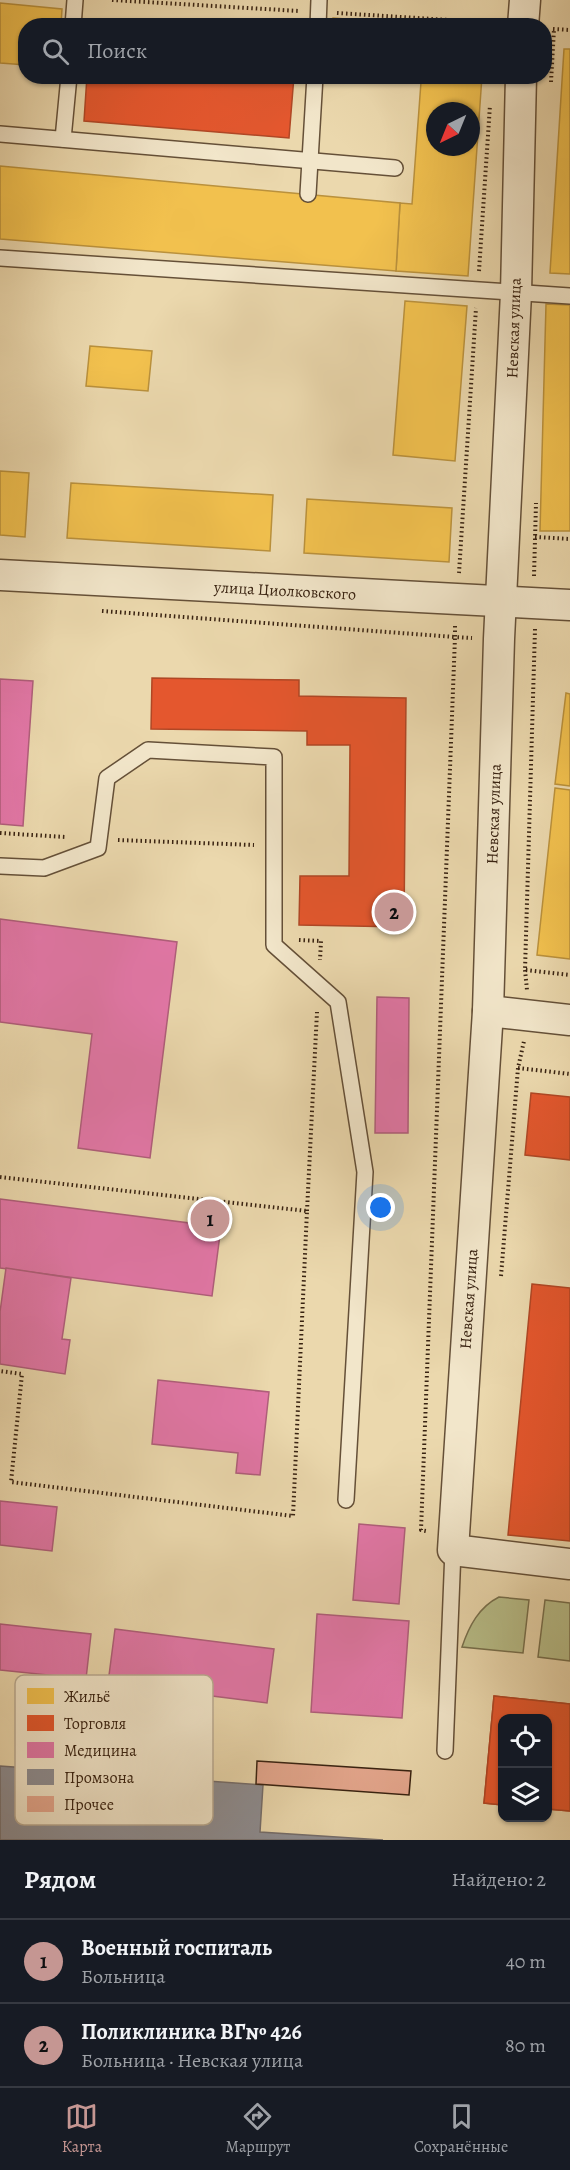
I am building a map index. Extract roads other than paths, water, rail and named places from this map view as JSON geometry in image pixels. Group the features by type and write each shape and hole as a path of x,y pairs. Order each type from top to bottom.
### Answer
{"street":[{"path":"524,18 525,0"},
{"name":"Невская улица","path":"454,1542 488,1011 501,602 516,293 521,84"},
{"name":"улица Циолковского","path":"0,575 570,605"},
{"path":"488,1011 570,1020"},
{"path":"454,1542 570,1564"}],"lane":[{"path":"74,18 75,0"},
{"path":"318,18 319,0"},
{"path":"63,139 68,84"},
{"path":"308,194 315,84"},
{"path":"0,134 395,168"},
{"path":"0,258 300,271 478,290 570,296"},
{"path":"0,866 44,868 98,848 107,778 148,750 274,757 274,945 338,1002 365,1172 346,1500"},
{"path":"445,1751 454,1542"}],"place":[{"name":"Поликлиника ВГ№ 426","path":"394,912"},
{"name":"Военный госпиталь","path":"210,1219"}]}
